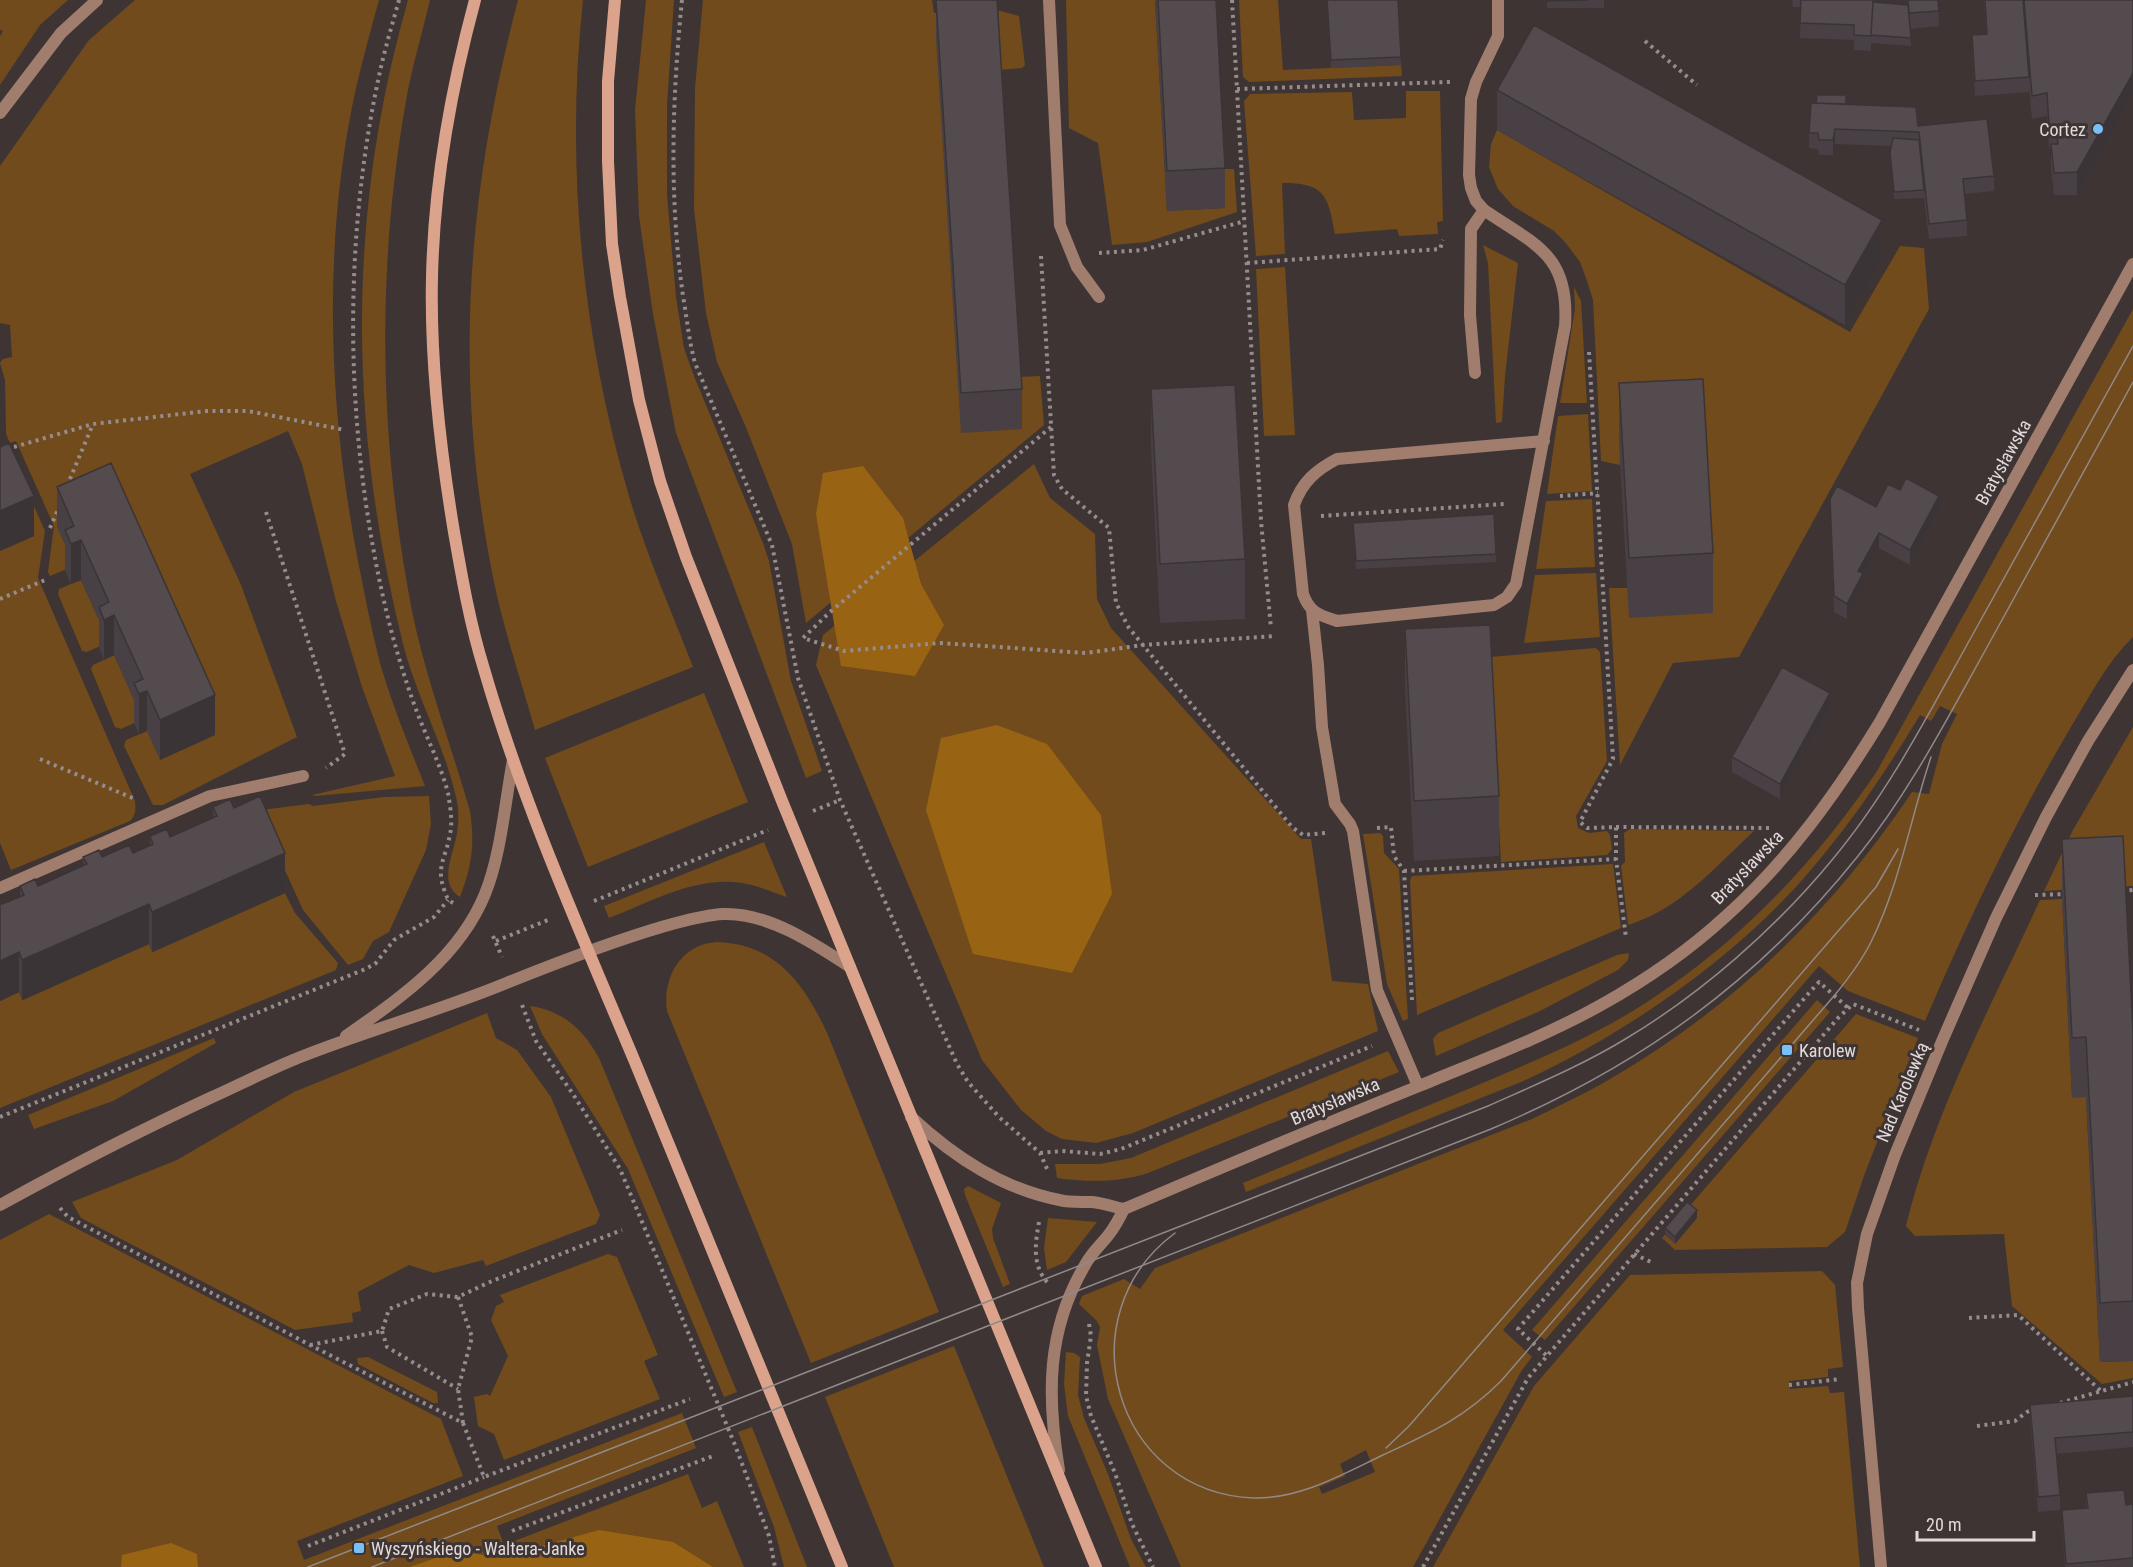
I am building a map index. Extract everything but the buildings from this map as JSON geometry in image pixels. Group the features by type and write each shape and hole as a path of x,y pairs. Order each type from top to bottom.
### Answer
{"main road":[{"path":"475,0 446,136 436,210 432,278 434,359 449,499 463,582 482,665 513,760 589,951 842,1567"},
{"path":"615,0 608,92 608,161 612,244 639,400 660,481 733,680 1096,1567"}],"street":[{"path":"0,113 61,33 97,0"},
{"path":"1049,0 1060,225 1077,267 1099,297"},
{"path":"1498,0 1498,36 1476,82 1471,99 1469,175 1471,188 1476,201 1484,210 1545,252 1562,281 1566,310 1565,326 1544,441 1516,584 1507,597 1494,604 1337,621 1321,616 1308,607 1303,594 1294,505 1299,491 1321,467 1337,459 1544,441"},
{"path":"1475,373 1470,315 1471,229 1484,210"},
{"name":"Bratysławska","path":"1124,1209 1572,1020 1601,1005 1687,949 1724,918 1758,886 1804,834 1847,777 1880,722 2133,264"},
{"path":"1312,610 1322,727 1335,804 1353,831 1377,990 1418,1086"},
{"name":"Nad Karolewką","path":"1881,1567 1857,1283 1867,1234 1883,1186 1943,1039 1996,918 2046,817 2088,741 2133,670"},
{"path":"335,1043 392,1003 427,973 453,947 469,925 485,894 494,869 513,760"},
{"path":"0,888 210,795 303,776"},
{"path":"0,1205 160,1121 299,1057 415,1018 589,951 693,918 725,914 753,918 782,928 818,946 850,967"},
{"path":"911,1116 957,1156 987,1174 1018,1188 1066,1201 1094,1203 1124,1209 1110,1234 1086,1263 1067,1304 1055,1347 1050,1409 1060,1479"}],"path":[{"path":"399,0 381,67 369,132 360,207 354,263 355,394 359,452 376,562 407,685 440,766 450,805 451,832 440,868 443,888 448,900 458,906"},
{"path":"682,0 673,113 674,193 679,266 695,363 772,545 798,678 840,800 957,1064 968,1082 999,1117 1040,1153 1048,1172 1035,1246 1039,1272 1067,1304 1089,1324 1091,1330 1086,1396 1091,1416 1115,1473 1132,1524 1154,1567"},
{"path":"1232,0 1261,521 1270,628"},
{"path":"1645,41 1697,85"},
{"path":"1237,89 1476,82"},
{"path":"1245,221 1143,250 1041,256 1054,475 1062,489 1109,528 1116,603 1129,628 1292,827 1303,835 1391,827 1394,856 1404,871 1412,1006"},
{"path":"1247,263 1440,249 1445,233"},
{"path":"14,447 93,424 176,414 238,410 345,430"},
{"path":"67,487 93,424"},
{"path":"1051,426 830,612 803,638 844,651 940,643 1086,653 1143,645 1276,636"},
{"path":"1261,521 1522,503 1533,498 1598,493"},
{"path":"50,528 63,497"},
{"path":"266,512 345,754 328,767 303,776"},
{"path":"0,599 45,579"},
{"path":"40,759 142,802"},
{"path":"818,809 840,800"},
{"path":"1616,827 1771,828"},
{"path":"601,899 761,833"},
{"path":"1404,871 1617,859 1626,938"},
{"path":"2111,891 2133,890"},
{"path":"2035,895 2067,894"},
{"path":"0,1117 363,970 375,964 394,940 435,917 448,900"},
{"path":"496,942 543,922"},
{"path":"488,929 504,961"},
{"path":"1546,1355 1518,1329 1819,982 1848,1008"},
{"path":"1423,1567 1528,1377 1838,1018 1853,1004 1943,1039"},
{"path":"522,1005 536,1041 573,1094 620,1169 735,1445 765,1525 775,1567"},
{"path":"1040,1153 1100,1154 1120,1149 1398,1036"},
{"path":"60,1208 68,1217 310,1345 464,1423"},
{"path":"458,1389 387,1347 382,1331 389,1310 427,1294 458,1297 492,1281 622,1230"},
{"path":"1634,1254 1653,1263"},
{"path":"458,1297 472,1337 458,1389 464,1423 484,1477"},
{"path":"1969,1318 2018,1315 2102,1391"},
{"path":"310,1345 382,1331"},
{"path":"1789,1385 1846,1378"},
{"path":"2059,1403 2133,1382"},
{"path":"308,1546 690,1399"},
{"path":"1977,1425 2015,1421 2027,1412 2038,1409"},
{"path":"512,1531 713,1456"}],"shaded area":[{"path":"0,0 68,0 40,25 0,85 0,36 3,31 0,30"},
{"path":"135,0 379,0 356,88 345,146 338,206 333,324 335,384 348,503 374,638 390,694 425,786 312,795 395,776 362,687 336,601 302,464 288,431 190,474 241,585 297,737 163,805 153,805 124,746 126,740 147,731 214,736 74,566 50,576 48,572 54,526 16,441 10,443 6,434 5,380 0,363 3,359 12,357 10,325 0,323 0,166 89,40"},
{"path":"408,0 430,0 406,101 396,165 386,292 385,356 388,420 401,547 412,611 431,687 470,811 471,855 460,897 449,884 448,876 458,828 457,802 451,777 403,644 385,563 372,482 365,402 362,322 365,241 373,161 388,81"},
{"path":"518,0 583,0 576,125 577,188 589,312 599,374 636,518 693,667 535,730 506,631 492,572 480,499 472,427 470,355 471,284 477,214 487,143"},
{"path":"646,0 674,0 667,105 667,195 676,297 684,348 769,561 791,681 822,771 806,778 676,433 653,314 639,216 635,110"},
{"path":"703,0 932,0 934,13 1001,11 1019,16 1025,65 1022,68 999,70 1018,377 1040,376 1044,425 806,623 792,544 745,425 717,362 706,313 694,209 695,88"},
{"path":"1066,0 1155,0 1167,211 1224,208 1222,169 1234,169 1237,212 1147,242 1112,245 1098,143 1069,128"},
{"path":"1239,0 1278,0 1283,70 1401,65 1402,76 1249,82 1243,77"},
{"path":"1406,91 1440,91 1443,221 1437,222 1438,234 1399,236 1397,229 1335,234 1330,210 1322,194 1307,185 1282,183 1285,254 1256,256 1244,101 1250,94 1352,92 1354,120 1406,118"},
{"path":"1497,130 1850,332 1900,246 1924,248 1929,309 1739,657 1673,663 1620,765 1609,588 1628,588 1630,618 1620,443 1620,465 1601,461 1593,300 1580,262 1565,242 1554,231 1513,206 1498,189 1489,167 1491,144"},
{"path":"1483,245 1518,263 1502,422 1496,423 1488,263"},
{"path":"1285,267 1295,435 1264,436 1256,269"},
{"path":"1574,287 1581,301 1587,403 1560,403 1575,308"},
{"path":"2133,309 2133,637 2099,680 2050,763 1975,909 1925,1021 1848,991 1819,966 1503,1330 1532,1357 1522,1370 1413,1567 1181,1567 1108,1399 1097,1345 1100,1327 1097,1321 1079,1304 1082,1296 1124,1279 1140,1289 1155,1268 1532,1119 1601,1084 1655,1051 1698,1021 1739,988 1814,916 1849,877 1912,792 1929,794 1942,744 1957,714 1940,706 1931,721 1920,715 1855,815 1781,903 1713,963 1638,1018 1599,1042 1521,1082 1246,1192 1243,1183 1561,1049 1633,1011 1689,973 1749,922 1830,835 1877,771","holes":["1366,1450 1375,1472 1322,1494 1319,1487 1345,1476 1340,1464"]},
{"path":"1588,414 1592,491 1547,494 1558,416"},
{"path":"12,457 45,531 38,578 135,801 135,807 130,821 11,870 0,843 0,551 34,536"},
{"path":"1034,464 1050,498 1095,534 1097,599 1111,628 1301,839 1311,839 1332,981 1368,984 1378,1031 1133,1133 1096,1143 1062,1139 1046,1131 1021,1110 982,1060 816,665 823,635"},
{"path":"863,466 903,518 921,584 944,625 915,676 841,666 816,514 823,473"},
{"path":"1592,499 1595,567 1536,569 1546,501"},
{"path":"1596,573 1600,637 1524,643 1535,575"},
{"path":"81,580 109,642 87,652 82,651 58,594 59,589"},
{"path":"1596,648 1600,652 1607,761 1576,816 1578,828 1589,833 1607,831 1610,835 1612,849 1607,855 1501,862 1490,657"},
{"path":"114,655 143,719 121,729 115,727 91,669 93,665"},
{"path":"704,693 748,802 588,867 545,758"},
{"path":"997,725 1047,744 1101,815 1112,894 1072,973 973,954 926,810 941,738"},
{"path":"2133,727 2133,886 2044,891 2073,830"},
{"path":"429,796 431,824 426,850 389,932 373,941 363,959 348,965 303,910 259,813 261,810 309,804 313,806 384,797"},
{"path":"1630,829 1754,831 1696,886 1680,898 1664,909 1628,925 1621,866 1625,862 1624,833"},
{"path":"1380,833 1383,836 1384,853 1399,869 1408,1019 1403,1021 1387,984 1363,834"},
{"path":"764,842 787,897 747,884 717,882 670,893 609,918 604,906"},
{"path":"1613,864 1621,928 1417,1015 1410,880 1412,876"},
{"path":"285,893 295,913 338,963 336,970 0,1108 0,1001 19,992 23,1000 149,944 153,952"},
{"path":"2062,899 2072,1097 2086,1097 2100,1362 2133,1361 2133,1378 2102,1384 2012,1306 2004,1234 1915,1236 1906,1226 1932,1142 1948,1101 1983,1020 2040,900"},
{"path":"717,942 756,950 772,959 799,984 809,1000 828,1035 939,1312 811,1363 667,1011 668,987 677,965 693,949"},
{"path":"1629,953 1628,960 1618,970 1540,1011 1436,1056 1433,1039 1438,1033 1617,955"},
{"path":"1817,1000 1830,1012 1545,1340 1532,1330"},
{"path":"530,1006 552,1012 571,1023 586,1038 599,1058 737,1392 724,1397 628,1169 542,1034"},
{"path":"487,1013 496,1038 517,1050 551,1097 600,1215 596,1224 486,1266 483,1260 434,1273 409,1265 358,1292 361,1311 352,1313 353,1322 295,1330 81,1218 72,1202 177,1160 294,1092"},
{"path":"1856,1014 1918,1038 1865,1173 1845,1232 1827,1247 1675,1250 1662,1238"},
{"path":"214,1038 216,1043 113,1101 34,1129 28,1115"},
{"path":"1388,1051 1399,1072 1148,1173 1125,1179 1103,1181 1057,1178 1055,1164 1100,1164 1131,1158"},
{"path":"968,1186 1001,1203 992,1229 993,1238 1010,1284 1003,1287 965,1195 964,1189"},
{"path":"49,1214 441,1419 463,1476 297,1541 304,1560 682,1413 696,1448 497,1526 504,1545 688,1474 702,1508 717,1501 744,1567 0,1567 0,1240"},
{"path":"1048,1218 1097,1222 1066,1262 1047,1270 1044,1248"},
{"path":"608,1254 617,1257 658,1355 644,1361 660,1399 504,1460 494,1434 478,1426 474,1397 487,1394 490,1396 508,1356 491,1320 496,1306 504,1302 500,1295"},
{"path":"1822,1271 1835,1285 1843,1367 1828,1369 1828,1377 1789,1381 1790,1389 1828,1386 1830,1393 1844,1392 1860,1567 1433,1567 1534,1386 1630,1275"},
{"path":"954,1346 1044,1567 894,1567 825,1397"},
{"path":"1066,1352 1080,1357 1078,1395 1084,1418 1108,1474 1131,1539 1146,1567 1130,1567 1068,1416 1064,1384"},
{"path":"368,1357 437,1392 438,1403 433,1403 358,1364 357,1358"},
{"path":"752,1427 807,1567 784,1567 774,1527 738,1432"},
{"path":"599,1530 673,1542 713,1567 410,1567 458,1550 498,1558"},
{"path":"171,1543 197,1554 198,1567 121,1567 122,1555"}],"tram line":[{"path":"308,1567 1488,1106 1593,1057 1655,1020 1737,958 1787,910 1853,834 1925,721 2133,346"},
{"path":"372,1567 1491,1129 1597,1077 1646,1048 1737,981 1779,943 1819,901 1877,832 1942,729 2133,382"},
{"path":"1175,1233 1141,1268 1121,1308 1114,1352 1120,1394 1138,1434 1167,1466 1206,1489 1254,1498 1271,1497 1321,1484 1431,1432 1459,1415 1473,1406 1501,1381 1854,970 1871,942 1890,897 1931,757"},
{"path":"1386,1448 1409,1426 1859,907 1876,887 1898,849"}],"place":[{"name":"Cortez","path":"2098,129"},
{"name":"Karolew","path":"1787,1050"},
{"name":"Wyszyńskiego - Waltera-Janke","path":"359,1548"}]}
